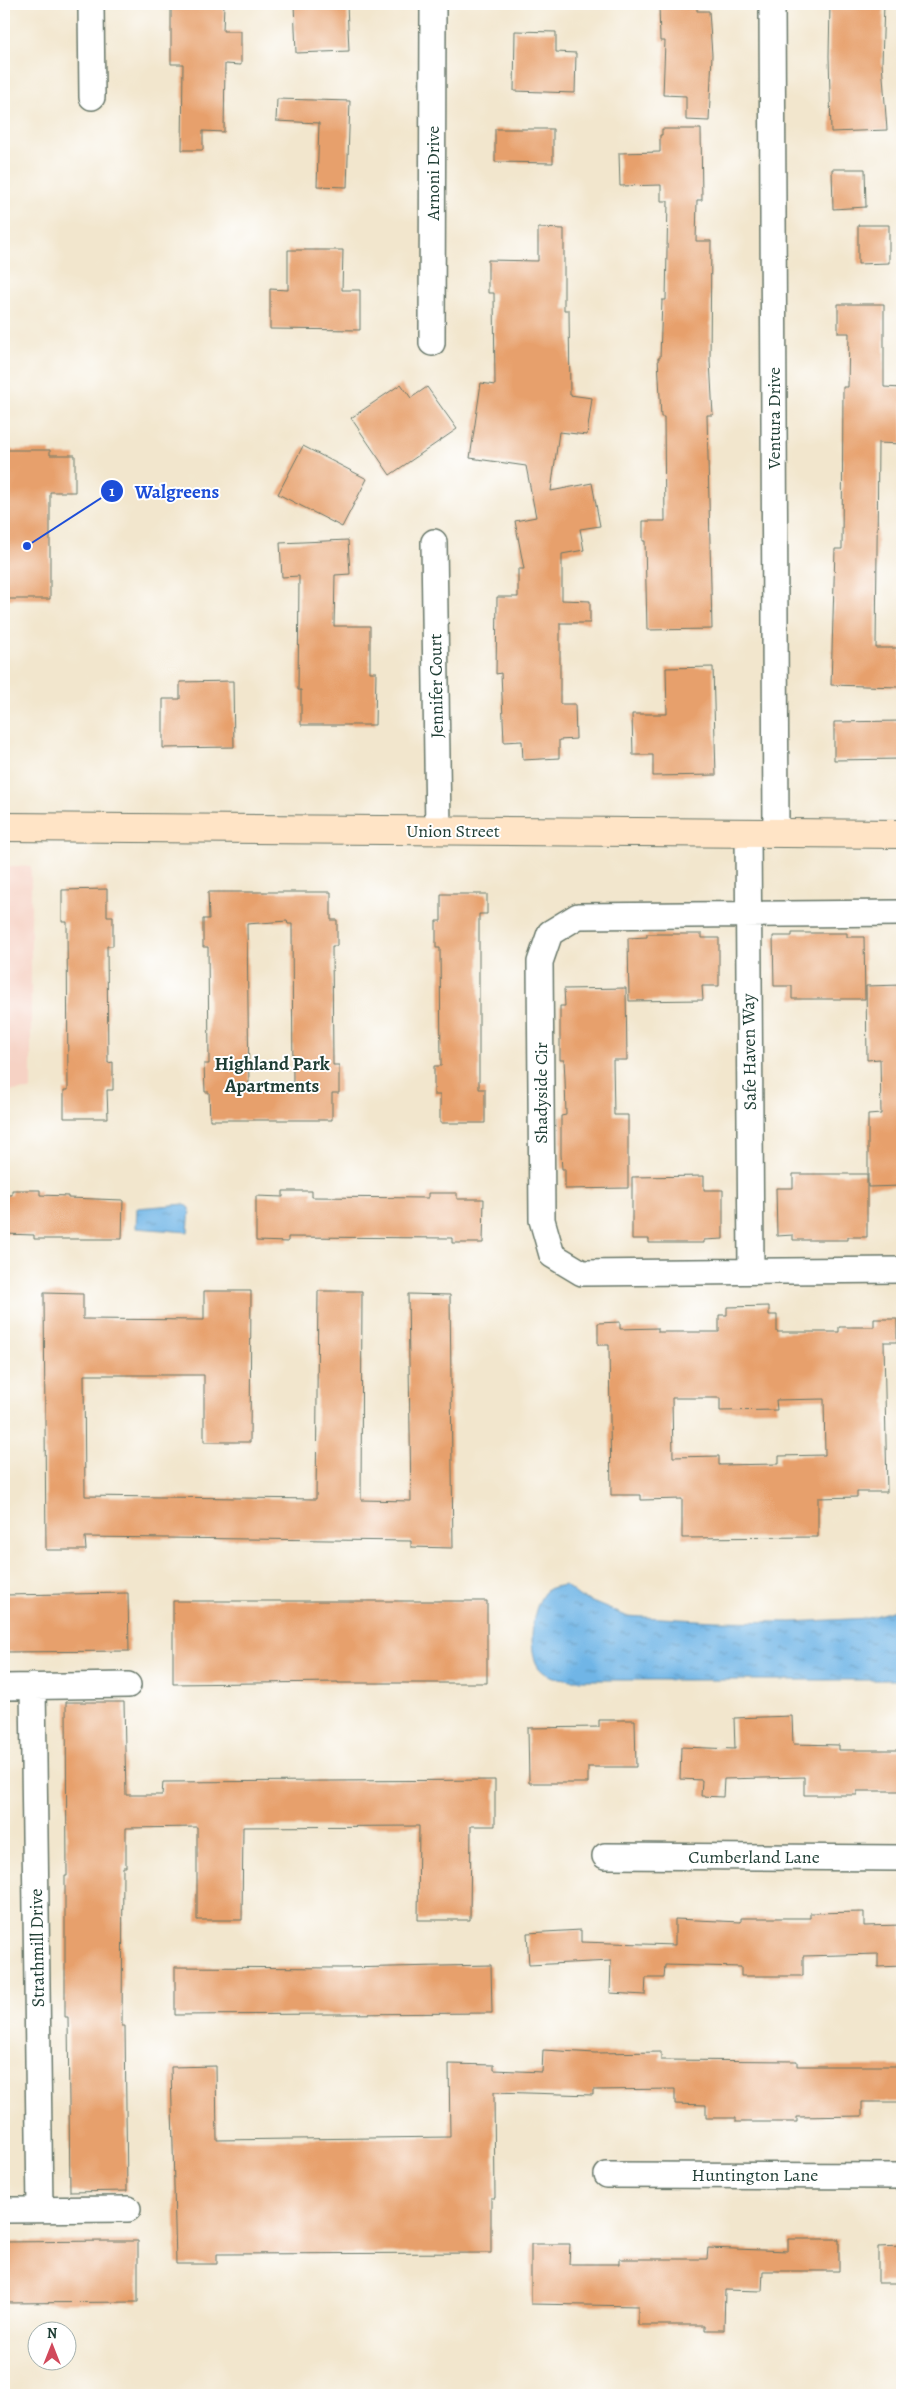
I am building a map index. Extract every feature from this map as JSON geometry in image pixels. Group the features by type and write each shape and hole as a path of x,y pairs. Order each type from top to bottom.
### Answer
{"street":[{"path":"91,4 92,97"},
{"name":"Arnoni Drive","path":"432,343 433,4"},
{"name":"Ventura Drive","path":"772,4 776,833"},
{"name":"Jennifer Court","path":"434,542 438,831"},
{"name":"Union Street","path":"4,827 902,834"},
{"name":"Safe Haven Way","path":"748,833 751,1270"},
{"name":"Shadyside Cir","path":"902,913 578,916 550,933 540,962 542,1220 552,1255 582,1273 902,1270"},
{"name":"Strathmill Drive","path":"33,1686 40,2209"},
{"path":"4,1687 128,1686"},
{"name":"Cumberland Lane","path":"605,1856 902,1858"},
{"name":"Huntington Lane","path":"608,2175 902,2176"},
{"path":"4,2210 128,2209"}],"shaded area":[{"path":"4,866 31,866 31,1090 4,1091"}],"water":[{"path":"185,1204 190,1208 188,1232 136,1228 137,1208"},
{"path":"565,1585 580,1597 626,1616 715,1621 792,1622 868,1618 902,1608 902,1680 572,1680 554,1677 542,1671 535,1661 532,1640 534,1617 537,1606 547,1590"}],"building":[{"path":"171,4 224,4 223,31 241,31 241,65 225,64 224,132 203,131 203,150 182,150 183,64 171,64"},
{"path":"294,4 347,4 349,51 296,53"},
{"path":"659,4 697,4 697,11 709,11 712,55 709,121 686,120 686,96 663,95 665,41 660,41"},
{"path":"830,4 884,4 882,63 887,130 831,132"},
{"path":"515,31 556,32 556,52 576,53 575,93 514,91"},
{"path":"277,99 350,101 347,187 317,186 319,123 276,121"},
{"path":"495,129 553,129 553,163 495,162"},
{"path":"662,129 701,129 702,200 697,200 696,241 711,241 710,361 713,415 707,415 712,629 647,630 643,521 665,521 664,417 661,417 658,358 660,358 662,300 666,300 668,201 661,201 661,185 620,186 619,153 660,152"},
{"path":"832,169 865,169 866,207 833,209"},
{"path":"858,225 889,225 889,263 858,264"},
{"path":"538,228 564,229 564,310 569,310 570,395 592,398 587,435 559,432 551,491 592,483 600,526 580,529 584,550 562,554 562,600 590,601 590,623 560,623 560,704 575,704 576,739 559,740 559,758 523,760 522,741 504,742 501,673 496,674 497,597 518,597 518,569 524,569 515,521 536,517 526,466 470,458 481,383 495,385 494,293 488,293 488,260 538,261"},
{"path":"288,250 343,250 342,290 360,290 360,330 270,329 270,289 288,290"},
{"path":"838,304 884,304 884,387 902,388 902,444 878,443 876,648 901,648 899,687 831,685 835,549 842,549 843,387 848,387 849,333 838,333"},
{"path":"401,384 411,398 427,387 457,429 390,475 351,418"},
{"path":"303,446 367,479 342,527 278,494"},
{"path":"4,450 50,450 50,455 75,455 75,492 50,492 50,599 4,599"},
{"path":"348,540 350,574 335,575 334,626 370,626 370,672 376,672 375,725 301,725 301,690 298,690 299,576 282,577 280,543"},
{"path":"713,667 716,775 653,776 653,755 633,755 632,714 667,714 666,668"},
{"path":"233,681 234,747 163,748 163,699 180,699 180,682"},
{"path":"902,721 902,759 834,760 834,722"},
{"path":"107,889 107,916 113,916 113,946 107,946 108,1063 113,1062 113,1090 107,1090 108,1118 64,1118 64,1090 68,1090 67,922 62,922 62,890"},
{"path":"208,892 331,892 331,920 337,920 337,946 332,946 333,1065 339,1065 339,1093 332,1093 332,1120 210,1120 209,1092 205,1092 204,1064 209,1064 208,947 203,947 203,919 209,919","holes":["287,921 288,924 292,924 293,1088 249,1088 247,924"]},
{"path":"441,894 487,894 487,914 479,914 479,1089 485,1089 485,1123 440,1123 440,1095 434,1095 434,1066 441,1066 440,948 436,948 436,921 441,921"},
{"path":"792,933 847,933 847,937 864,937 865,999 792,999 792,986 774,986 773,936 792,936"},
{"path":"647,934 702,934 702,938 719,938 719,986 702,986 703,1000 629,1001 628,938 647,937"},
{"path":"902,985 902,1186 868,1187 868,1115 881,1114 880,1059 867,1060 866,986"},
{"path":"626,988 627,1060 613,1060 614,1115 628,1115 628,1188 565,1189 565,1169 562,1169 561,1155 561,1116 566,1115 565,1079 564,1060 560,1060 560,1006 565,1006 564,989"},
{"path":"793,1174 867,1174 867,1237 848,1237 848,1240 793,1240 793,1235 777,1236 776,1188 793,1188"},
{"path":"704,1176 704,1190 723,1190 723,1239 704,1240 704,1243 649,1243 649,1239 632,1239 632,1177"},
{"path":"12,1190 40,1190 40,1195 68,1196 68,1198 123,1200 122,1239 34,1239 34,1235 4,1234 4,1195 12,1195"},
{"path":"283,1191 312,1191 312,1197 428,1198 428,1193 457,1193 457,1199 484,1199 483,1243 452,1243 452,1238 288,1237 288,1242 256,1241 256,1196 283,1197"},
{"path":"204,1291 251,1291 250,1442 204,1442 204,1375 84,1375 85,1496 316,1499 318,1291 362,1291 361,1500 411,1501 408,1294 450,1295 453,1548 411,1547 411,1541 85,1537 86,1550 46,1550 44,1293 83,1294 83,1319 204,1320"},
{"path":"769,1306 769,1315 777,1315 777,1332 839,1332 839,1327 874,1327 874,1319 897,1319 897,1342 884,1342 887,1492 857,1492 857,1497 818,1498 818,1537 682,1538 682,1499 641,1500 641,1495 611,1495 609,1345 598,1345 598,1323 620,1322 620,1329 658,1328 658,1332 719,1332 719,1315 727,1315 727,1307","holes":["672,1398 720,1398 720,1411 777,1410 776,1400 824,1399 825,1455 779,1456 779,1464 719,1465 719,1456 673,1457"]},
{"path":"128,1593 129,1651 4,1652 4,1595"},
{"path":"173,1601 487,1601 487,1683 173,1684"},
{"path":"66,1702 124,1702 126,1795 162,1795 163,1782 495,1780 495,1826 471,1826 470,1920 418,1920 419,1826 243,1827 242,1920 197,1920 197,1827 126,1828 126,1867 123,1867 122,2026 125,2026 127,2191 70,2192 68,2017 65,2017 65,1876 67,1876"},
{"path":"792,1716 793,1744 839,1745 839,1750 902,1750 902,1791 857,1791 857,1795 804,1795 804,1777 724,1779 723,1797 701,1796 702,1780 680,1779 681,1747 735,1749 734,1718"},
{"path":"599,1720 635,1720 636,1767 588,1767 588,1783 529,1783 528,1728 599,1727"},
{"path":"864,1912 864,1926 902,1925 902,1966 878,1967 878,1954 803,1956 803,1976 741,1976 741,1967 665,1965 664,1978 646,1978 645,1995 610,1993 611,1961 529,1965 527,1933 581,1930 581,1942 675,1945 675,1919 741,1922 741,1918 810,1918 810,1913"},
{"path":"491,1965 492,2013 175,2015 175,1967 341,1968"},
{"path":"543,2050 595,2053 661,2052 661,2060 797,2061 797,2066 902,2066 902,2102 862,2102 862,2116 797,2117 797,2122 736,2122 736,2118 706,2118 706,2105 675,2104 675,2089 593,2090 593,2095 494,2092 495,2198 491,2198 491,2253 217,2254 217,2264 176,2264 171,2067 216,2066 217,2140 450,2137 449,2064 494,2065 494,2070 542,2072"},
{"path":"788,2239 839,2239 839,2271 763,2271 762,2291 725,2290 724,2330 705,2330 705,2325 638,2325 638,2306 531,2304 531,2244 570,2244 569,2264 619,2264 619,2259 707,2259 708,2248 788,2251"},
{"path":"138,2241 138,2302 4,2303 4,2242"},
{"path":"902,2246 902,2283 878,2283 878,2247"}],"place":[{"name":"Walgreens","path":"27,546"}],"district":[{"name":"Highland Park Apartments","path":"272,1074"}]}
